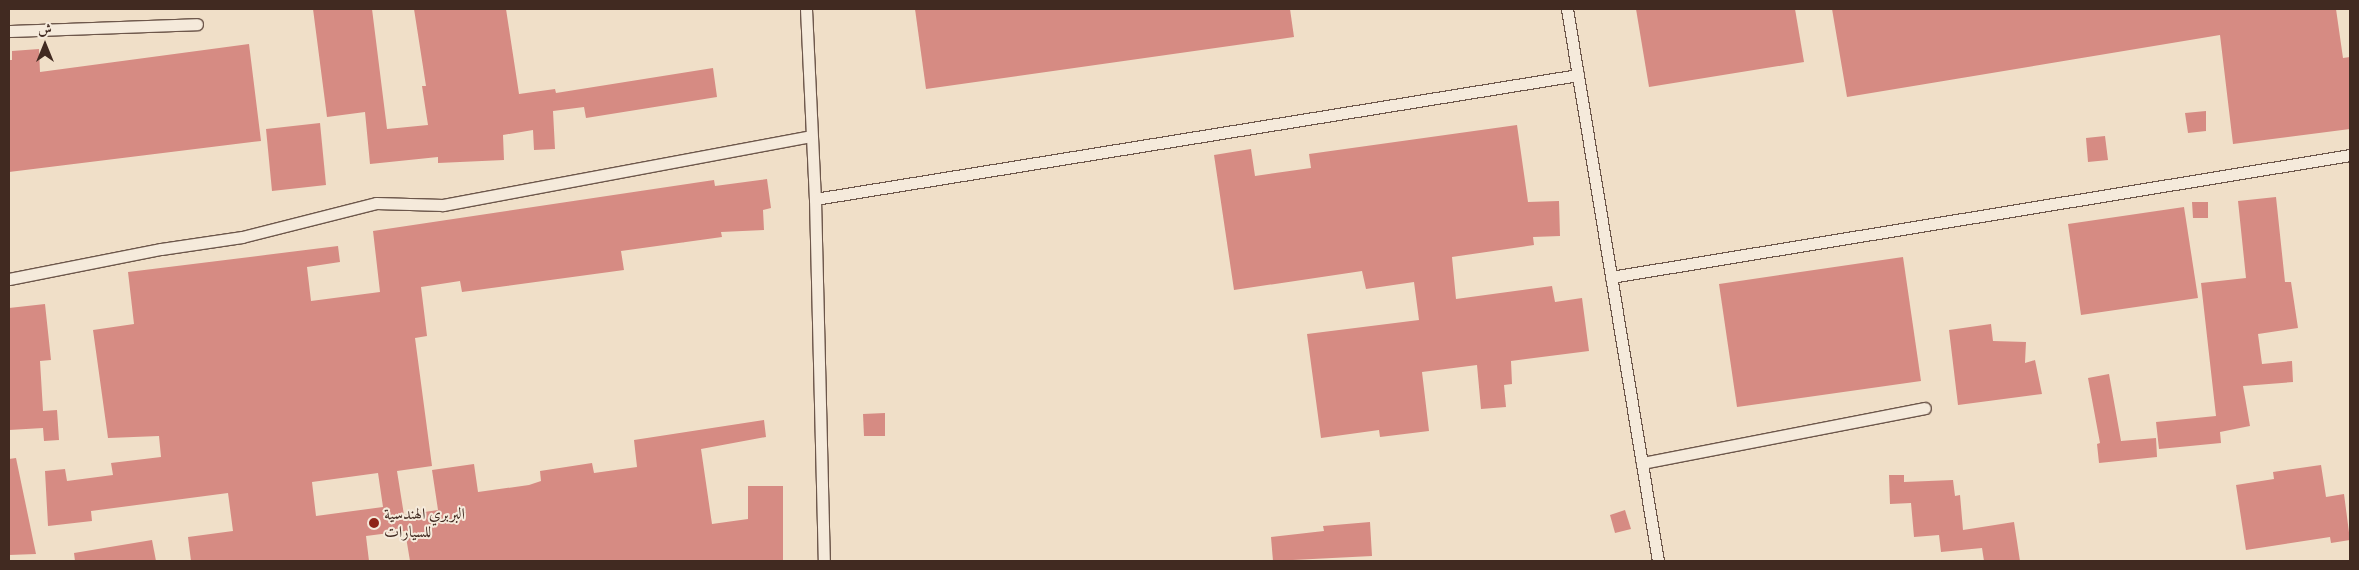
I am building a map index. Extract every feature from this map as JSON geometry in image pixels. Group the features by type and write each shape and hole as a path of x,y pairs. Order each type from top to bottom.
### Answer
{"lane":[{"path":"806,9 811,136 816,199 824,561"},
{"path":"1567,9 1658,561"},
{"path":"9,31 197,24"},
{"path":"816,199 1578,75"},
{"path":"9,279 161,249 242,237 376,203 443,205 811,136"},
{"path":"1611,277 2350,155"},
{"path":"1642,463 1925,408"}],"building":[{"path":"313,9 372,9 387,129 428,125 422,86 426,86 414,9 506,9 519,94 555,89 556,93 713,68 717,97 586,118 584,107 553,111 555,149 534,150 533,130 503,135 504,160 438,163 438,157 370,164 365,112 327,117"},
{"path":"915,9 1290,9 1294,37 926,89"},
{"path":"1636,9 1795,9 1804,62 1649,87"},
{"path":"1832,9 2336,9 2343,58 2350,57 2350,129 2233,144 2220,35 1847,97"},
{"path":"249,44 261,141 9,172 9,60 12,60 12,51 39,49 40,72"},
{"path":"2206,111 2206,131 2188,133 2185,113"},
{"path":"320,123 326,185 272,191 266,129"},
{"path":"1517,125 1528,202 1559,201 1560,236 1533,237 1534,245 1452,257 1456,299 1552,286 1555,302 1582,298 1589,351 1511,361 1512,384 1504,385 1506,407 1481,409 1477,365 1422,372 1429,431 1380,437 1379,430 1321,438 1307,334 1419,320 1414,282 1366,289 1362,271 1234,290 1214,155 1251,149 1255,176 1311,168 1309,154"},
{"path":"2105,136 2108,160 2088,162 2086,138"},
{"path":"767,179 771,208 763,210 764,230 721,232 722,237 621,251 624,270 462,292 460,281 421,287 427,336 415,338 432,466 397,471 404,515 438,510 432,470 474,464 478,492 529,485 541,481 540,471 592,463 594,473 637,467 634,440 764,420 766,437 701,449 712,524 748,519 748,486 783,486 783,561 410,561 405,531 366,536 369,561 191,561 188,537 233,531 228,493 91,511 92,521 48,526 45,471 65,469 67,481 113,475 111,463 161,457 159,436 108,438 93,330 134,324 128,272 338,246 340,262 307,267 311,301 380,292 373,231 714,180 715,186","holes":["378,473 383,507 316,516 312,482"]},
{"path":"2276,197 2285,282 2291,282 2298,328 2258,334 2262,364 2292,361 2293,382 2243,386 2250,426 2220,432 2221,443 2159,449 2156,422 2216,416 2201,283 2246,278 2238,201"},
{"path":"2192,202 2208,202 2208,218 2193,218"},
{"path":"2184,207 2198,298 2081,315 2068,224"},
{"path":"1903,257 1921,381 1737,407 1719,284"},
{"path":"45,304 51,360 40,361 43,411 57,410 59,440 44,441 43,428 9,430 9,308"},
{"path":"1991,324 1993,341 2026,342 2025,363 2035,360 2042,394 1958,405 1949,330"},
{"path":"2109,374 2121,441 2156,438 2157,457 2099,463 2097,444 2100,443 2088,378"},
{"path":"885,413 885,436 864,436 863,414"},
{"path":"16,458 36,554 9,555 9,459"},
{"path":"2321,465 2326,497 2344,494 2350,540 2331,543 2330,537 2246,550 2236,485 2274,479 2273,472"},
{"path":"1889,475 1904,475 1904,482 1953,480 1955,496 1960,495 1963,530 2014,522 2020,561 1984,561 1982,548 1941,552 1939,535 1914,537 1911,503 1890,504"},
{"path":"1625,510 1631,529 1615,533 1610,515"},
{"path":"1370,522 1372,556 1273,561 1271,537 1324,531 1323,526"},
{"path":"152,540 156,561 75,561 74,553"}],"place":[{"name":"البربري الهندسية للسيارات","path":"374,523"}]}
